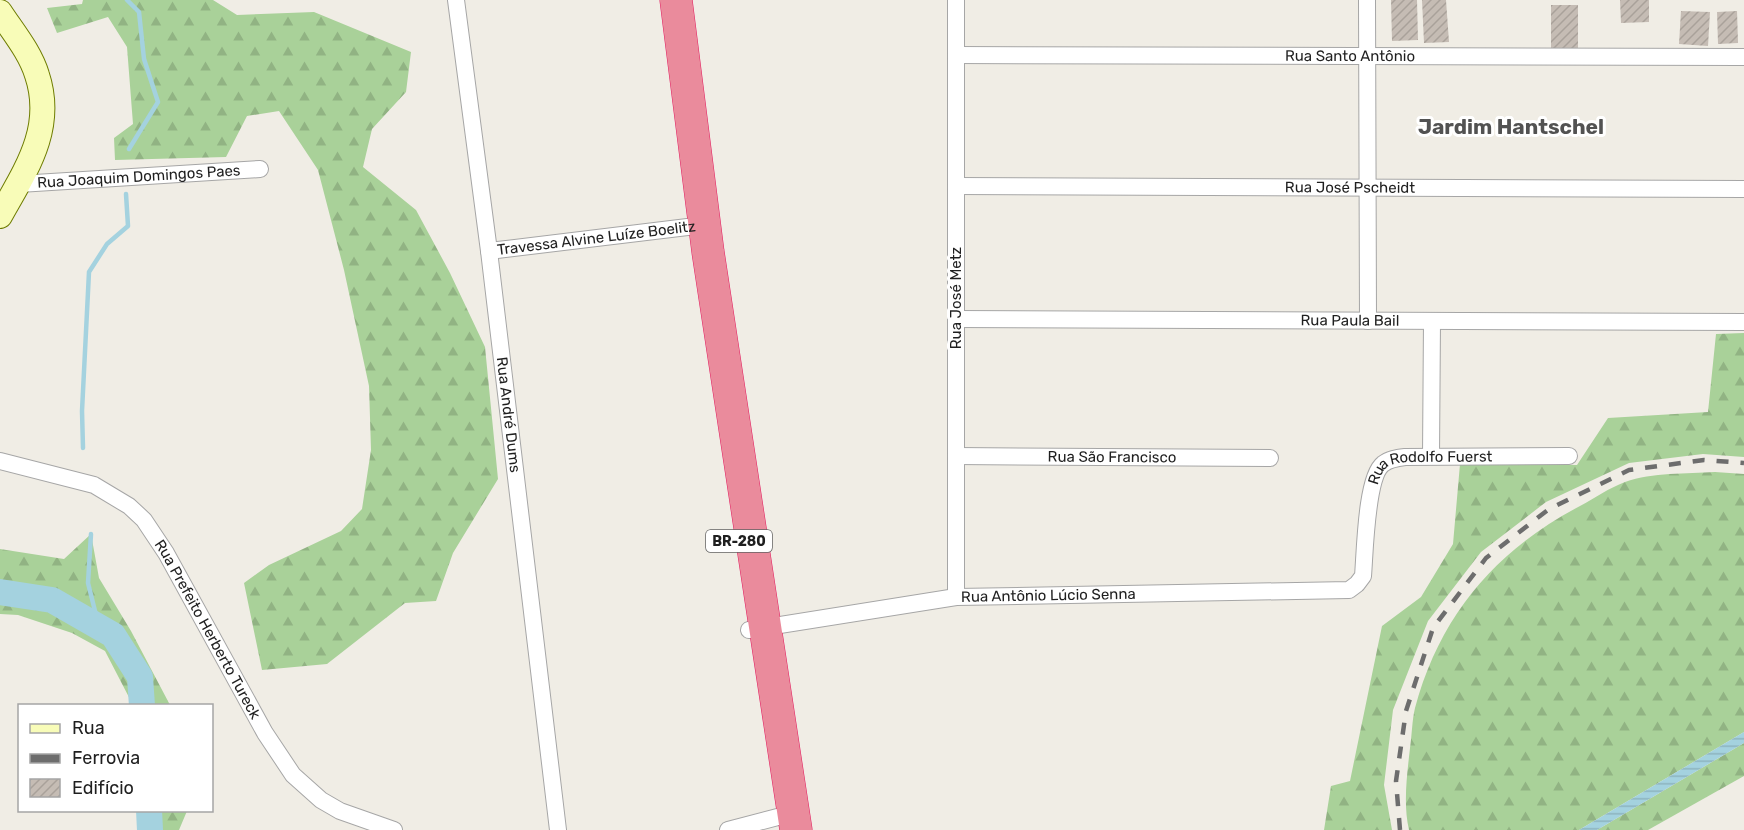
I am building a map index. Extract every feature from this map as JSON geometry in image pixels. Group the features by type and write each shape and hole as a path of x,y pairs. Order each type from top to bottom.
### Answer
{"highway":[{"name":"BR-280","path":"676,0 784,823"}],"main road":[{"path":"0,12 37,74 42,100 43,124 28,168 0,216"}],"street":[{"name":"Rua André Dums","path":"456,0 489,251 558,830"},
{"name":"Rua José Metz","path":"956,0 956,597"},
{"path":"1367,0 1368,321"},
{"name":"Rua Santo Antônio","path":"956,55 1744,57"},
{"name":"Rua Joaquim Domingos Paes","path":"19,183 260,169"},
{"name":"Rua José Pscheidt","path":"956,186 1744,189"},
{"name":"Travessa Alvine Luíze Boelitz","path":"489,251 706,239"},
{"name":"Rua Paula Bail","path":"956,320 1744,322"},
{"path":"1431,456 1432,321"},
{"name":"Rua São Francisco","path":"956,456 1269,458"},
{"name":"Rua Rodolfo Fuerst","path":"1349,590 1358,584 1363,576 1370,492 1376,472 1383,464 1394,459 1431,456 1569,456"},
{"name":"Rua Prefeito Herberto Tureck","path":"0,461 94,485 129,506 144,520 166,553 265,734 293,775 321,800 339,811 394,830"},
{"name":"Rua Antônio Lúcio Senna","path":"757,629 956,597 1349,590"},
{"path":"728,830 784,823"}],"green space":[{"path":"83,0 213,0 237,15 314,12 411,52 406,92 372,129 363,167 416,210 450,273 485,347 498,479 453,553 436,601 405,603 327,664 262,670 244,583 269,565 341,531 362,509 371,450 369,386 344,270 318,170 279,111 247,116 226,157 115,160 114,138 133,124 127,47 108,17 57,33 47,8 82,4"},
{"path":"1744,333 1744,457 1703,454 1629,463 1546,502 1481,552 1428,621 1393,710 1384,785 1392,830 1324,830 1331,786 1350,781 1382,626 1421,597 1453,544 1460,464 1577,465 1608,418 1708,412 1716,334"},
{"path":"1715,472 1744,474 1744,732 1579,830 1409,830 1406,789 1415,708 1426,674 1440,643 1456,615 1475,589 1522,543 1550,523 1613,487 1647,476"},
{"path":"91,534 99,578 131,631 169,704 132,704 105,651 72,633 18,615 0,614 0,549 64,559"},
{"path":"1744,743 1744,776 1648,830 1597,830"},
{"path":"139,812 187,812 179,830 138,830"}],"water":[{"path":"1744,732 1744,743 1597,830 1579,830"}],"building":[{"path":"1391,0 1417,0 1418,40 1392,41"},
{"path":"1422,0 1446,0 1449,42 1424,43"},
{"path":"1620,0 1649,0 1649,22 1621,23"},
{"path":"1551,5 1578,5 1578,50 1551,50"},
{"path":"1681,11 1710,12 1708,46 1679,44"},
{"path":"1737,11 1738,43 1718,44 1717,12"}],"waterway":[{"path":"127,0 139,12 144,59 158,102 129,149"},
{"path":"83,448 82,411 89,272 107,244 128,226 126,194"},
{"path":"91,534 88,583 99,627"},
{"path":"0,592 52,600 113,635 140,677 142,704"},
{"path":"149,812 150,830"}],"railway":[{"path":"1400,830 1396,781 1406,711 1433,628 1486,558 1549,509 1629,470 1704,460 1744,463"}],"district":[{"name":"Jardim Hantschel","path":"1511,127"}]}
